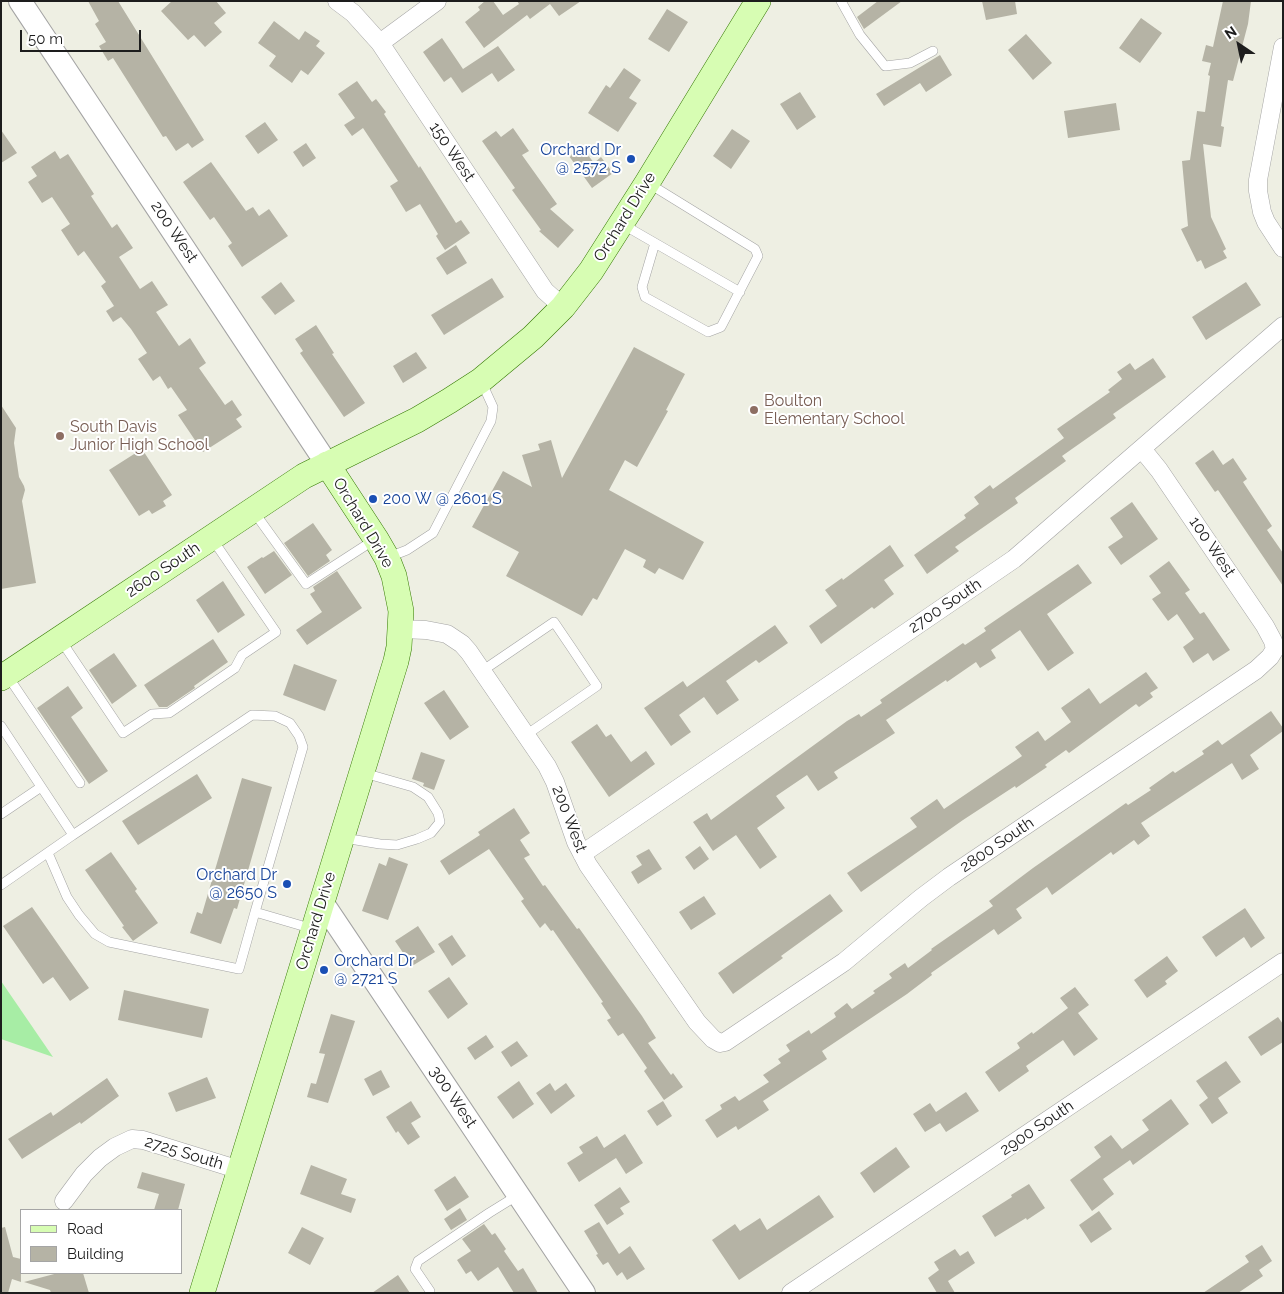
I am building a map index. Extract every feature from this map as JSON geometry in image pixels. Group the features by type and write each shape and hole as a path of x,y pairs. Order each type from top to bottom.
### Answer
{"main road":[{"name":"Orchard Drive","path":"202,1293 396,661 401,611 398,593 382,548 327,464 417,420 480,381 533,337 563,307 591,271 648,183 758,1"},
{"name":"2600 South","path":"4,677 252,510 304,476 327,464"}],"street":[{"name":"200 West","path":"20,1 327,464"},
{"name":"150 West","path":"337,1 353,13 380,43 545,291 563,307"},
{"path":"380,43 437,1"},
{"path":"1283,47 1258,180 1262,212 1266,222 1283,248"},
{"name":"2700 South","path":"582,854 1014,559 1283,326"},
{"name":"100 West","path":"1142,449 1159,470 1265,626 1275,649"},
{"name":"200 West","path":"400,629 426,630 448,634 462,644 552,774 582,854 697,1022 713,1039 720,1043"},
{"name":"2800 South","path":"720,1043 730,1040 844,962 920,898 1256,670 1275,649"},
{"name":"300 West","path":"322,902 584,1293"},
{"name":"2900 South","path":"791,1293 1283,962"},
{"name":"2725 South","path":"64,1201 84,1174 100,1158 115,1147 132,1139 143,1140 240,1170"}],"lane":[{"path":"841,1 860,34 886,66 910,62 933,51"},
{"path":"648,183 755,250 758,256 721,327 708,332 645,297 642,287 655,244"},
{"path":"621,224 740,292"},
{"path":"252,510 306,584 382,548 407,550 434,533 491,421 493,407 480,381"},
{"path":"60,639 123,732 152,714 170,713 235,668 242,655 276,632 211,538"},
{"path":"482,671 554,622 598,686 526,735"},
{"path":"4,677 80,783"},
{"path":"1,885 73,835 252,715 275,716 290,723 304,746 239,969 109,942 95,934 67,898 48,853"},
{"path":"1,726 73,835"},
{"path":"342,838 380,844 396,844 417,839 431,832 440,822 438,813 428,797 412,788 362,772"},
{"path":"1,814 41,787"},
{"path":"255,912 313,929"},
{"path":"430,1291 416,1269 418,1261 518,1195"}],"green space":[{"path":"1,981 53,1057 1,1039"}],"building":[{"path":"88,1 118,1 204,140 192,148 188,143 176,151 166,136 163,137 113,58 108,61 99,46 106,42 95,24 99,21"},
{"path":"172,1 216,1 226,13 214,23 222,32 205,47 194,35 188,40 161,11"},
{"path":"485,1 493,1 503,15 519,4 517,1 581,1 559,16 550,4 530,19 527,15 484,48 465,22 480,10 478,7"},
{"path":"878,1 902,1 864,29 857,17"},
{"path":"982,1 1015,1 1017,14 986,20"},
{"path":"1223,1 1251,1 1248,24 1233,81 1228,80 1221,126 1224,127 1221,147 1203,144 1211,217 1226,249 1223,251 1227,258 1205,269 1201,260 1197,262 1181,229 1188,226 1182,161 1190,160 1197,111 1205,112 1210,76 1208,75 1211,63 1202,61 1206,45 1213,47"},
{"path":"667,9 688,22 669,52 648,39"},
{"path":"1141,18 1162,33 1140,63 1119,48"},
{"path":"274,21 299,40 305,31 320,41 316,46 325,53 308,75 301,70 292,83 269,66 276,56 258,43"},
{"path":"1026,34 1052,63 1033,80 1008,50"},
{"path":"442,38 463,69 498,46 515,70 498,82 492,73 462,93 451,77 444,82 423,52"},
{"path":"940,55 952,75 926,92 920,83 884,106 876,94"},
{"path":"624,68 641,80 629,98 637,103 618,132 588,113 606,85 610,88"},
{"path":"357,81 372,102 376,99 386,112 384,114 456,223 461,220 470,233 445,250 420,204 406,212 390,186 398,181 363,128 352,136 344,125 355,118 338,94"},
{"path":"800,92 816,117 797,130 780,104"},
{"path":"1116,103 1120,130 1068,138 1064,111"},
{"path":"265,122 278,140 258,154 245,136"},
{"path":"513,128 529,151 522,155 557,204 550,209 574,230 558,248 539,231 541,230 512,190 515,188 482,141 496,131 501,137"},
{"path":"732,129 750,141 731,169 713,156"},
{"path":"1,130 17,153 1,163"},
{"path":"306,143 316,158 303,167 293,152"},
{"path":"582,147 594,163 601,157 613,173 592,188 569,156"},
{"path":"55,151 60,159 68,154 94,194 91,196 112,228 117,224 133,248 119,257 140,289 152,281 168,305 156,312 179,346 190,338 206,363 199,368 225,405 232,400 242,415 236,419 242,427 203,452 178,415 187,410 171,387 168,389 160,376 153,381 138,359 147,353 131,329 121,317 113,322 106,311 114,306 101,286 106,282 84,251 78,256 61,230 70,224 52,197 42,203 28,182 37,176 31,167"},
{"path":"211,162 246,211 253,207 259,216 269,209 288,236 242,267 228,246 232,243 214,217 210,220 183,182"},
{"path":"456,245 467,263 447,275 436,258"},
{"path":"492,278 504,297 444,335 431,315"},
{"path":"281,282 295,301 275,315 261,297"},
{"path":"1246,282 1261,305 1206,340 1192,317"},
{"path":"316,325 334,353 332,354 365,403 344,417 300,353 303,351 295,339"},
{"path":"634,347 685,374 666,410 668,411 637,467 625,460 609,490 704,542 683,580 659,568 655,574 643,567 646,560 625,549 597,600 593,598 582,616 506,576 519,552 472,527 503,471 532,487 522,455 540,450 538,444 551,440 562,478"},
{"path":"416,352 427,368 403,383 393,366"},
{"path":"1153,358 1166,377 1113,414 1116,418 1062,456 1066,461 1015,498 1018,503 955,547 959,551 927,574 914,555 966,518 964,515 979,504 974,497 990,485 993,489 1064,438 1057,429 1110,392 1108,390 1122,379 1117,372 1130,363 1135,370"},
{"path":"1,405 16,428 14,443 19,477 25,490 22,501 36,583 1,589"},
{"path":"142,449 172,495 163,501 166,506 152,514 149,510 139,516 109,470"},
{"path":"1213,450 1223,465 1233,458 1247,479 1243,482 1272,526 1267,530 1283,553 1283,586 1218,490 1215,492 1195,463"},
{"path":"1132,502 1158,539 1121,565 1108,547 1123,537 1110,518"},
{"path":"313,523 332,550 326,555 330,561 308,576 284,543"},
{"path":"890,545 904,566 884,580 894,594 874,609 872,607 821,644 809,626 837,606 825,590 842,578 843,580"},
{"path":"274,551 292,575 265,594 247,567"},
{"path":"1169,561 1190,590 1185,593 1200,614 1204,612 1230,650 1213,661 1208,653 1193,663 1183,647 1194,639 1177,614 1168,621 1152,599 1161,593 1149,576"},
{"path":"1078,564 1092,583 1047,614 1074,653 1048,671 1020,630 991,650 996,658 980,668 976,662 886,720 895,733 834,772 838,778 818,791 807,775 776,796 785,808 757,828 777,857 760,869 736,835 713,851 693,822 707,813 711,820 847,721 859,714 861,717 882,703 880,700 963,643 965,645 986,631 984,628"},
{"path":"337,571 362,608 307,645 296,630 322,612 310,594 315,591 313,587"},
{"path":"223,581 245,615 218,633 196,600"},
{"path":"775,625 788,643 759,663 756,660 726,681 739,700 717,715 704,697 679,715 691,732 671,746 644,708 683,681 687,687"},
{"path":"213,639 228,662 167,707 159,707 144,685"},
{"path":"114,653 137,686 112,704 89,670"},
{"path":"294,664 337,680 325,711 283,695"},
{"path":"1146,672 1158,688 1150,693 1153,697 1139,707 1136,704 1069,753 1066,750 1045,765 1047,767 963,820 861,892 847,873 917,827 910,818 937,799 944,809 1022,756 1015,747 1038,731 1045,741 1071,722 1061,708 1089,688 1100,704"},
{"path":"68,686 83,708 71,717 108,771 89,784 37,708"},
{"path":"444,690 469,727 450,740 424,703"},
{"path":"1271,711 1283,728 1283,731 1250,755 1259,769 1242,780 1232,763 1141,823 1150,836 1138,845 1134,840 1113,855 1111,852 1052,895 1047,887 1016,909 1022,918 998,935 994,929 931,973 932,975 907,994 822,1051 827,1059 763,1101 769,1110 738,1130 736,1126 717,1138 705,1120 722,1109 720,1105 735,1096 739,1101 769,1082 763,1075 781,1063 778,1059 790,1051 786,1045 809,1030 811,1034 836,1017 834,1013 847,1003 852,1009 892,978 889,974 905,963 908,968 931,949 993,906 989,901 1033,868 1126,803 1128,805 1151,790 1149,788 1173,771 1175,773 1204,754 1202,751 1218,740 1222,745"},
{"path":"597,724 606,737 611,734 631,762 646,751 655,764 609,797 571,742"},
{"path":"421,752 445,760 434,790 423,786 424,783 412,779"},
{"path":"197,774 212,798 138,845 122,821"},
{"path":"242,778 272,787 237,909 234,908 221,944 190,933 197,912 202,914"},
{"path":"514,808 530,833 520,840 530,855 524,858 543,886 545,885 577,929 579,928 642,1016 656,1038 648,1043 671,1075 673,1073 683,1087 664,1100 644,1071 647,1068 623,1033 618,1036 607,1020 611,1018 601,1003 603,1002 553,930 551,931 545,923 540,928 521,901 524,899 489,849 449,875 440,861 480,835 478,832"},
{"path":"700,846 709,859 694,870 685,857"},
{"path":"649,849 662,869 638,884 631,872 642,865 636,856"},
{"path":"111,852 137,889 135,891 158,923 133,941 85,870"},
{"path":"389,857 408,864 388,920 362,911 379,863 386,866"},
{"path":"830,894 843,911 733,994 718,973"},
{"path":"704,896 716,914 691,930 679,912"},
{"path":"32,907 89,988 70,1001 53,977 43,984 3,926"},
{"path":"1245,908 1265,938 1251,948 1244,937 1216,957 1202,937"},
{"path":"418,926 435,952 412,966 395,941"},
{"path":"452,935 466,956 452,966 438,944"},
{"path":"1167,956 1178,971 1165,981 1167,984 1147,998 1134,980"},
{"path":"449,977 468,1004 448,1019 428,991"},
{"path":"1075,987 1089,1005 1078,1013 1098,1039 1074,1056 1063,1040 1026,1066 1029,1071 999,1092 985,1072 1020,1048 1017,1043 1032,1032 1033,1034 1068,1008 1060,998"},
{"path":"124,990 209,1009 202,1038 118,1020"},
{"path":"331,1014 355,1021 328,1103 307,1097 311,1083 316,1084 325,1054 319,1053"},
{"path":"1278,1017 1283,1024 1283,1042 1261,1056 1248,1037"},
{"path":"486,1035 494,1047 475,1060 467,1048"},
{"path":"517,1041 528,1056 511,1067 501,1052"},
{"path":"1226,1061 1241,1082 1218,1098 1228,1113 1212,1124 1199,1105 1208,1098 1196,1081"},
{"path":"381,1070 390,1087 373,1096 364,1079"},
{"path":"207,1077 216,1098 176,1112 168,1093"},
{"path":"107,1078 119,1096 81,1124 80,1122 22,1159 8,1139 51,1112 53,1116"},
{"path":"519,1081 534,1104 513,1119 497,1097"},
{"path":"550,1083 555,1091 566,1083 575,1096 551,1114 536,1093"},
{"path":"966,1092 979,1111 946,1132 940,1123 925,1132 913,1114 930,1103 936,1112"},
{"path":"1171,1099 1189,1124 1133,1165 1130,1160 1103,1179 1114,1194 1092,1211 1070,1180 1101,1157 1094,1147 1111,1135 1122,1149 1149,1130 1142,1120"},
{"path":"411,1101 421,1117 411,1123 420,1137 408,1145 398,1131 396,1133 386,1117"},
{"path":"663,1101 672,1116 657,1126 647,1111"},
{"path":"625,1134 643,1163 626,1174 616,1158 579,1182 567,1163 583,1153 579,1147 597,1136 604,1148"},
{"path":"896,1147 910,1167 874,1193 860,1173"},
{"path":"311,1165 347,1179 341,1194 356,1199 351,1213 300,1194"},
{"path":"142,1172 185,1184 178,1209 154,1209 159,1194 137,1188"},
{"path":"455,1176 469,1197 447,1211 434,1190"},
{"path":"1029,1184 1045,1208 995,1237 982,1216"},
{"path":"620,1187 630,1202 620,1208 624,1214 607,1225 594,1205"},
{"path":"819,1195 834,1217 739,1280 712,1240 735,1224 740,1231 760,1218 767,1230"},
{"path":"460,1208 467,1220 451,1230 444,1219"},
{"path":"1099,1211 1112,1229 1091,1243 1079,1225"},
{"path":"599,1222 619,1254 630,1246 645,1269 627,1280 622,1272 617,1276 608,1262 603,1265 584,1231"},
{"path":"484,1224 492,1235 495,1233 506,1249 504,1251 518,1271 523,1268 538,1293 514,1293 498,1267 478,1281 471,1271 466,1274 457,1260 471,1251 462,1239"},
{"path":"5,1227 13,1257 20,1259 21,1282 12,1279 8,1293 1,1293 1,1228"},
{"path":"302,1227 324,1238 310,1265 288,1253"},
{"path":"1262,1245 1272,1261 1259,1270 1263,1276 1238,1293 1203,1293 1249,1262 1245,1256"},
{"path":"955,1249 960,1256 968,1251 975,1263 948,1281 955,1293 937,1293 928,1278 939,1270 934,1262"},
{"path":"54,1274 83,1274 89,1293 51,1293 50,1290 24,1282"},
{"path":"398,1275 410,1293 372,1293"}],"place":[{"name":"Orchard Dr @ 2572 S","path":"631,159"},
{"name":"Boulton Elementary School","path":"754,410"},
{"name":"South Davis Junior High School","path":"60,436"},
{"name":"200 W @ 2601 S","path":"373,499"},
{"name":"Orchard Dr @ 2650 S","path":"287,884"},
{"name":"Orchard Dr @ 2721 S","path":"324,970"}]}
